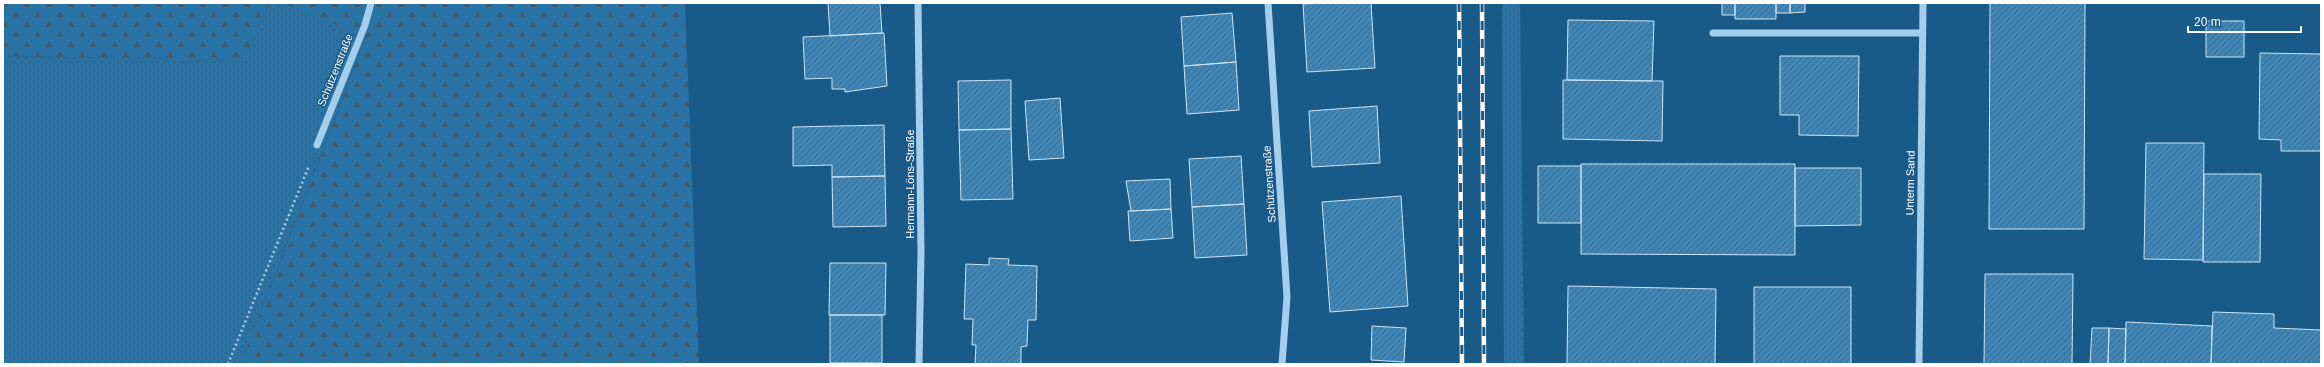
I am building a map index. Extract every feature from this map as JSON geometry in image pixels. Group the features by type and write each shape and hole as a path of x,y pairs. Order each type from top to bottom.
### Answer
{"street":[{"name":"Schützenstraße","path":"317,145 365,25 371,3"},
{"name":"Hermann-Löns-Straße","path":"918,3 921,236 919,364"},
{"name":"Schützenstraße","path":"1268,3 1287,297 1282,364"},
{"name":"Unterm Sand","path":"1920,364 1923,3"},
{"path":"1713,33 1922,33"}],"path":[{"path":"228,364 317,145"}],"green space":[{"path":"3,3 269,3 244,60 3,56"},
{"path":"269,3 282,3 366,36 241,364 3,364 3,56 243,60"},
{"path":"282,3 685,3 699,364 241,364 366,37"},
{"path":"1502,3 1520,3 1524,364 1504,364"}],"building":[{"path":"828,3 880,3 882,33 830,36"},
{"path":"1371,3 1375,68 1307,72 1303,4"},
{"path":"1722,3 1735,3 1735,15 1722,15"},
{"path":"1735,3 1776,3 1776,19 1735,19"},
{"path":"1776,3 1790,3 1790,13 1776,13"},
{"path":"1790,3 1805,3 1805,12 1790,13"},
{"path":"1990,3 2085,3 2084,229 1989,229"},
{"path":"1232,13 1236,62 1184,66 1181,17"},
{"path":"1568,20 1654,21 1652,81 1567,80"},
{"path":"2206,21 2244,21 2244,57 2206,57"},
{"path":"884,33 887,86 845,92 845,89 832,89 832,78 805,79 803,37"},
{"path":"2260,53 2321,54 2321,151 2281,151 2281,140 2259,139"},
{"path":"1780,56 1859,56 1858,136 1799,135 1799,115 1780,115"},
{"path":"1236,62 1239,110 1187,114 1184,66"},
{"path":"1011,80 1011,129 959,130 958,81"},
{"path":"1563,80 1663,81 1662,141 1563,139"},
{"path":"1060,98 1064,158 1029,160 1025,101"},
{"path":"1377,106 1380,163 1312,167 1309,111"},
{"path":"884,125 885,176 832,177 832,165 793,166 793,127"},
{"path":"1011,129 1013,199 961,200 959,130"},
{"path":"2146,143 2204,143 2203,260 2144,259"},
{"path":"1241,156 1244,204 1192,207 1189,159"},
{"path":"1581,164 1795,164 1795,255 1581,254"},
{"path":"1538,166 1581,166 1581,223 1538,223"},
{"path":"1795,168 1861,168 1861,225 1795,226"},
{"path":"2204,174 2261,174 2260,262 2203,262"},
{"path":"885,176 886,226 833,227 832,177"},
{"path":"1170,179 1171,209 1131,211 1126,181"},
{"path":"1401,196 1408,306 1330,312 1322,202"},
{"path":"1244,204 1247,255 1195,258 1192,207"},
{"path":"1171,209 1173,238 1130,241 1128,211"},
{"path":"989,258 1009,259 1008,265 1037,266 1036,320 1028,320 1027,346 1021,347 1021,364 975,364 976,345 972,345 973,319 964,319 966,264 989,265"},
{"path":"830,263 886,263 885,315 829,315"},
{"path":"1985,274 2073,274 2072,364 1984,364"},
{"path":"1568,286 1716,289 1715,364 1567,364"},
{"path":"1754,287 1851,287 1851,364 1754,364"},
{"path":"2213,312 2274,314 2274,328 2321,330 2321,364 2211,364"},
{"path":"830,315 882,315 882,363 830,363"},
{"path":"2126,322 2212,326 2211,364 2125,364"},
{"path":"1372,326 1406,328 1404,362 1371,360"},
{"path":"2092,328 2109,328 2108,364 2090,364"},
{"path":"2109,328 2126,329 2125,364 2108,364"}],"railway":[{"path":"1459,3 1462,364"},
{"path":"1482,3 1484,364"}]}
